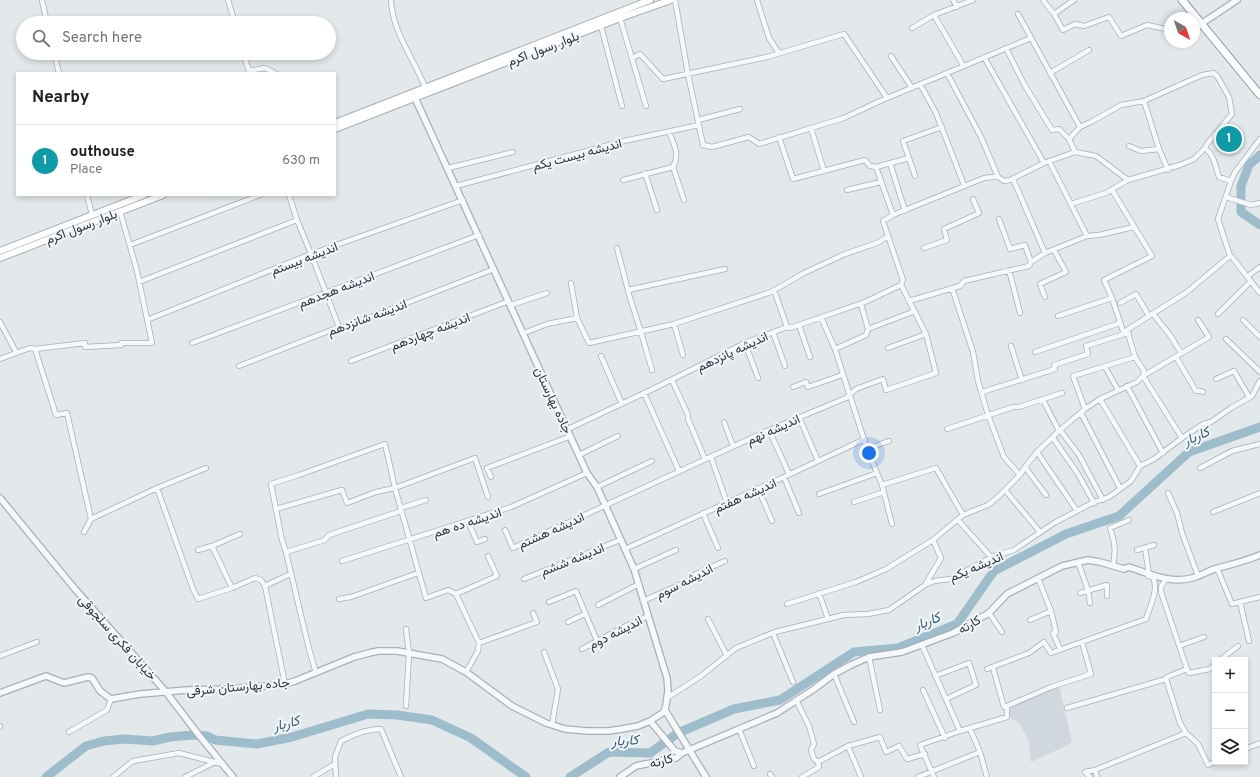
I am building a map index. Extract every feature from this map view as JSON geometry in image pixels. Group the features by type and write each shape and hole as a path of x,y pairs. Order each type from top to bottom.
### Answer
{"highway":[{"path":"1182,0 1191,12"},
{"path":"1200,23 1260,95"}],"main road":[{"name":"بلوار رسول اکرم","path":"336,129 414,95 425,87 650,0"},
{"name":"بلوار رسول اکرم","path":"336,123 671,0"},
{"name":"بلوار رسول اکرم","path":"0,251 141,196"},
{"name":"بلوار رسول اکرم","path":"0,258 160,196"}],"street":[{"path":"42,0 46,16"},
{"path":"228,0 233,16"},
{"path":"391,0 393,17 409,56 422,78 425,87"},
{"path":"675,0 688,74 703,145 712,147 749,137 759,144 844,118 963,65 1031,38"},
{"path":"757,0 768,38 779,53"},
{"path":"953,0 956,7"},
{"path":"912,28 934,15 973,0"},
{"path":"1043,0 1054,14 1063,30 1075,24 1084,26 1109,17 1121,36 1147,26 1164,29"},
{"path":"1054,14 1074,0"},
{"path":"1200,20 1237,0"},
{"path":"1018,14 1080,127"},
{"path":"934,15 963,65"},
{"path":"620,18 646,106"},
{"path":"601,26 622,106"},
{"path":"632,58 640,54 663,79 779,53 844,34 887,98"},
{"path":"1006,48 1024,84 1052,130 1059,129 1068,139 1074,152"},
{"path":"1050,73 1089,50"},
{"path":"891,56 912,88"},
{"path":"984,57 1071,204 1087,236"},
{"path":"56,60 59,72"},
{"path":"246,60 249,71 265,68 273,72"},
{"path":"947,72 981,137 998,178"},
{"path":"1068,139 1080,127 1121,105 1144,101 1202,75 1214,73 1229,97 1232,114 1205,148 1194,159 1168,170 1128,180 1112,190 1071,204"},
{"path":"920,84 936,113 964,185"},
{"name":"جاده بهارستان","path":"414,95 587,473 606,506 634,569 667,678 668,691 665,710"},
{"path":"1144,101 1168,170"},
{"name":"اندیشه بیست یکم","path":"456,186 624,142 669,132 740,109"},
{"path":"915,176 903,141 942,127"},
{"path":"811,128 824,171"},
{"path":"623,180 673,167 677,161 676,149 669,132"},
{"path":"779,137 793,179 865,160 870,166 876,167 909,158"},
{"path":"1260,139 1235,172 1228,198 1218,219 1230,256 1248,276 1260,293"},
{"path":"1129,146 1141,152 1160,149"},
{"path":"1205,148 1211,153 1214,159 1219,177 1232,182"},
{"path":"448,168 513,152"},
{"path":"888,348 926,334 901,285 903,280 887,237 883,221 964,185 984,178 998,178 1004,181 1013,179 1046,162 1074,152 1096,156 1128,180"},
{"path":"890,163 905,211"},
{"path":"673,167 684,200"},
{"path":"876,167 893,216"},
{"path":"646,173 657,210"},
{"path":"1013,179 1045,253"},
{"path":"847,190 881,182"},
{"path":"1112,190 1152,256 1104,280 1112,298 1120,323 1135,357 1144,371 1143,376 1182,438"},
{"path":"87,196 92,215"},
{"path":"130,245 257,196"},
{"path":"289,196 297,220 339,327"},
{"path":"924,248 948,240 944,229 979,213 973,198"},
{"path":"1228,198 1251,205 1260,203"},
{"name":"اندیشه بیستم","path":"147,320 311,254 463,200"},
{"path":"0,360 16,352 30,348 35,349 85,344 85,347 120,345 120,342 152,343 139,282 120,211"},
{"path":"999,219 1010,249 1025,245 1031,262"},
{"path":"139,282 297,220"},
{"path":"909,301 960,286 964,281 1029,266 1031,262 1045,253 1087,236 1099,235 1134,227"},
{"name":"اندیشه هجدهم","path":"192,343 479,235"},
{"path":"571,283 577,318 589,343 642,332 703,316 774,290 804,273 845,254 877,243 887,237"},
{"path":"617,248 652,370"},
{"path":"1045,297 1040,284 1066,272 1054,250"},
{"path":"982,392 1055,369 1054,365 1088,354 1086,346 1126,334 1127,330 1187,292 1230,256"},
{"path":"1248,276 1260,267"},
{"name":"اندیشه شانزدهم","path":"239,366 339,327 345,327 494,269"},
{"path":"628,290 725,269"},
{"path":"1010,270 1020,313"},
{"path":"1218,314 1251,281"},
{"name":"اندیشه پانزدهم","path":"568,429 644,394 745,343 787,327 790,328 860,304 901,285"},
{"path":"952,288 973,352 978,380 988,415 1004,457 1020,475"},
{"path":"774,290 787,327"},
{"name":"اندیشه چهاردهم","path":"351,361 510,303 547,293"},
{"path":"1120,302 1136,294 1151,315 1170,335 1181,354"},
{"path":"1058,316 1112,298"},
{"path":"835,349 866,335 868,329 860,304"},
{"path":"868,329 915,311"},
{"path":"821,317 835,349 842,375 865,439 867,449 882,485 892,524"},
{"path":"524,333 547,324 577,318"},
{"path":"787,604 856,582 886,569 933,540 963,515 988,505 1020,475 1037,452 1083,411 1100,399 1137,382 1143,376 1209,337 1198,320"},
{"path":"1243,320 1260,337"},
{"path":"0,322 16,352"},
{"path":"1035,352 1120,323"},
{"path":"674,324 683,355"},
{"path":"799,325 810,357"},
{"path":"773,332 785,366"},
{"name":"اندیشه نهم","path":"606,506 799,416 850,396 856,390 883,379 886,390 936,373 926,334"},
{"path":"1226,339 1260,372"},
{"path":"745,343 758,378"},
{"path":"1011,346 1022,380"},
{"path":"35,349 56,415 66,413 91,519"},
{"path":"601,356 622,404"},
{"path":"1120,488 1083,411 1073,376 1135,357"},
{"path":"1176,357 1196,391 1203,392"},
{"path":"1105,367 1118,390"},
{"path":"1216,379 1234,371 1249,397 1252,396 1260,381"},
{"path":"793,387 806,382 808,386 842,375"},
{"path":"672,380 688,415 688,419 705,459"},
{"path":"1127,386 1163,453"},
{"path":"644,394 680,471"},
{"path":"947,429 1013,407 1019,407 1062,394"},
{"name":"اندیشه یکم","path":"667,698 701,676 736,648 773,633 828,619 889,610 934,580 951,579 991,557 1014,550 1040,532 1077,511 1109,498 1131,481 1140,466 1163,453 1203,424 1211,422 1249,397"},
{"path":"1100,399 1140,466"},
{"path":"1043,400 1060,431 1079,455 1103,500"},
{"path":"799,416 818,461"},
{"path":"724,422 733,446"},
{"path":"769,430 799,513"},
{"path":"490,478 487,468 571,436"},
{"path":"579,455 618,436"},
{"path":"1053,438 1078,474 1094,503"},
{"name":"اندیشه هفتم","path":"625,550 865,439"},
{"path":"867,449 889,441"},
{"path":"316,673 290,574 271,484 385,444 395,488 426,598 448,590 456,594 479,643 478,651 466,672"},
{"path":"1200,468 1232,451 1260,444"},
{"path":"1037,452 1077,511"},
{"path":"711,457 726,503"},
{"path":"276,509 342,490 347,503 376,492 395,488 475,458 488,497"},
{"path":"597,488 652,461"},
{"path":"1025,467 1046,495"},
{"path":"84,532 91,519 157,488 206,468"},
{"path":"882,485 936,468 963,515"},
{"name":"اندیشه ده هم","path":"342,561 511,507 587,473"},
{"path":"819,494 877,473"},
{"path":"157,488 193,589 198,599 232,588 255,578 260,580 265,586 285,684"},
{"path":"758,488 772,521"},
{"path":"1005,490 1040,532"},
{"path":"854,502 884,492"},
{"path":"1168,493 1177,514 1182,534 1198,576"},
{"path":"1214,512 1260,493"},
{"name":"خیابان فکری سلجوقی","path":"0,498 75,589 166,692 211,750 219,763 233,777"},
{"path":"286,552 325,540 329,535 426,500"},
{"name":"اندیشه هشتم","path":"505,530 513,548 606,506"},
{"path":"703,513 718,548"},
{"path":"958,520 991,557"},
{"path":"1113,566 1116,553 1115,542 1110,528 1129,520"},
{"path":"468,521 477,542 485,539"},
{"path":"198,550 212,546 240,534"},
{"name":"اندیشه ششم","path":"524,579 620,540"},
{"path":"925,585 941,558 933,540"},
{"path":"1137,550 1154,544"},
{"path":"212,546 232,588"},
{"path":"1145,548 1149,575"},
{"path":"634,569 676,550"},
{"name":"کارته","path":"620,777 636,766 676,758 689,749 777,713 834,674 869,658 902,652 953,633 989,613 1007,594 1062,566 1088,560 1124,569 1129,567 1135,568 1149,575 1166,579 1190,579 1217,568 1241,562 1260,555"},
{"path":"456,594 497,576 488,556"},
{"name":"اندیشه سوم","path":"643,601 689,581 695,578 694,575 726,561"},
{"path":"1078,562 1088,590 1090,603"},
{"path":"987,669 993,668 1029,653 1044,642 1051,652 1146,619 1154,596 1155,582 1153,577 1146,575 1135,568"},
{"path":"1217,568 1232,604 1260,597"},
{"path":"265,586 290,574"},
{"path":"339,599 351,597 418,574"},
{"path":"1038,578 1051,611 1056,632 1053,633 1060,649"},
{"path":"1166,579 1161,587 1161,592 1186,669 1189,673 1210,669 1212,667"},
{"path":"598,605 639,584"},
{"path":"1080,593 1107,585 1107,596"},
{"path":"549,602 576,590 597,641"},
{"path":"819,593 828,619"},
{"path":"1240,602 1249,641"},
{"path":"1030,620 1051,611"},
{"path":"479,643 537,622 533,613"},
{"path":"989,613 1002,632"},
{"path":"568,622 586,614"},
{"name":"اندیشه دوم","path":"582,649 648,616"},
{"path":"708,619 727,656"},
{"path":"406,629 409,653 406,706"},
{"path":"773,633 793,682"},
{"path":"1179,646 1204,637"},
{"path":"0,656 37,642"},
{"path":"993,668 1004,707 1051,687 1092,674 1082,642"},
{"path":"922,645 960,731"},
{"path":"1224,657 1238,646"},
{"name":"جاده بهارستان شرقی","path":"111,699 140,694 232,689 285,684 354,657 369,652 378,651 409,653 442,659 466,672 512,706 552,725 565,729 587,731 622,730 650,721 665,710"},
{"path":"544,652 558,688 552,725"},
{"path":"869,658 880,710"},
{"path":"935,676 969,662 976,686 946,699"},
{"path":"1067,708 1166,680 1167,677 1186,669"},
{"path":"834,674 854,722"},
{"path":"0,692 46,676 64,683 88,677 92,678 100,691 111,699 106,710 69,732"},
{"path":"1166,680 1180,723 1186,733 1198,744 1208,765 1212,763"},
{"path":"923,690 945,738"},
{"path":"796,700 809,726 814,744 811,750 814,759 818,762 819,767 802,777"},
{"path":"934,777 920,745 1007,717 1007,706"},
{"path":"665,710 706,777"},
{"name":"کارته","path":"650,721 675,751 682,753"},
{"path":"336,777 335,757 341,741 354,734 381,728 401,777"},
{"path":"739,729 754,766"},
{"path":"970,729 980,752 987,777"},
{"path":"1090,777 1085,772 1095,770 1186,733"},
{"path":"818,762 848,746 880,737 886,752 899,746 908,759 925,754"},
{"path":"1248,748 1260,743"},
{"path":"848,746 861,777"},
{"path":"113,777 132,761 179,752 219,763"},
{"path":"918,777 980,752"},
{"path":"185,777 219,763"},
{"path":"313,777 335,764"},
{"path":"1095,770 1097,777"}],"shaded area":[{"path":"1059,685 1072,742 1031,762 1029,742 1020,724 1009,717 1007,706"}],"waterway":[{"name":"کاربار","path":"1260,155 1249,165 1241,186 1241,212 1260,225"},
{"name":"کاربار","path":"570,777 609,752 650,753 678,733 734,709 780,700 854,652 898,648 957,624 994,571 1066,534 1119,516 1189,452 1260,427"},
{"name":"کاربار","path":"46,777 86,746 104,741 124,739 153,741 170,737 192,735 207,736 215,740 257,744 292,737 368,714 397,715 432,720 471,738 526,777"}],"place":[{"name":"outhouse","path":"1229,139"}]}
